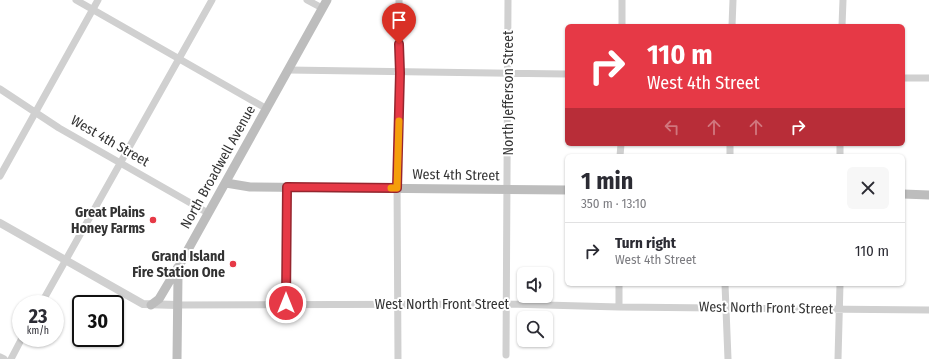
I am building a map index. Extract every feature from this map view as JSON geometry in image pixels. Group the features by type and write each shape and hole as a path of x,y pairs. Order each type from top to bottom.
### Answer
{"main road":[{"name":"North Broadwell Avenue","path":"177,359 180,264 327,0"},
{"name":"West 4th Street","path":"226,183 250,187 565,190"},
{"path":"905,194 929,195"},
{"path":"151,305 159,299 180,264"}],"street":[{"path":"76,0 267,109"},
{"path":"0,176 98,0"},
{"path":"46,295 212,0"},
{"path":"307,0 322,8"},
{"path":"398,359 397,188 400,73 399,0"},
{"name":"North Jefferson Street","path":"506,355 508,0"},
{"path":"622,0 622,24"},
{"path":"732,24 733,0"},
{"path":"842,24 843,0"},
{"path":"288,70 400,73 565,74"},
{"path":"905,78 929,78"},
{"name":"West 4th Street","path":"0,89 36,113 208,213"},
{"path":"286,303 287,187"},
{"name":"West North Front Street","path":"0,223 143,304 151,305 286,303 507,304 619,307 929,310"},
{"path":"619,286 619,307"},
{"path":"724,286 727,307 728,359"},
{"path":"838,359 840,286"},
{"path":"11,359 17,347"},
{"path":"0,357 4,359"}],"slow traffic":[{"path":"391,188 397,188 399,121"}],"place":[{"name":"Great Plains Honey Farms","path":"153,220"},
{"name":"Grand Island Fire Station One","path":"233,264"}],"route":[{"path":"286,303 287,187 397,188 400,73 399,44"}]}
